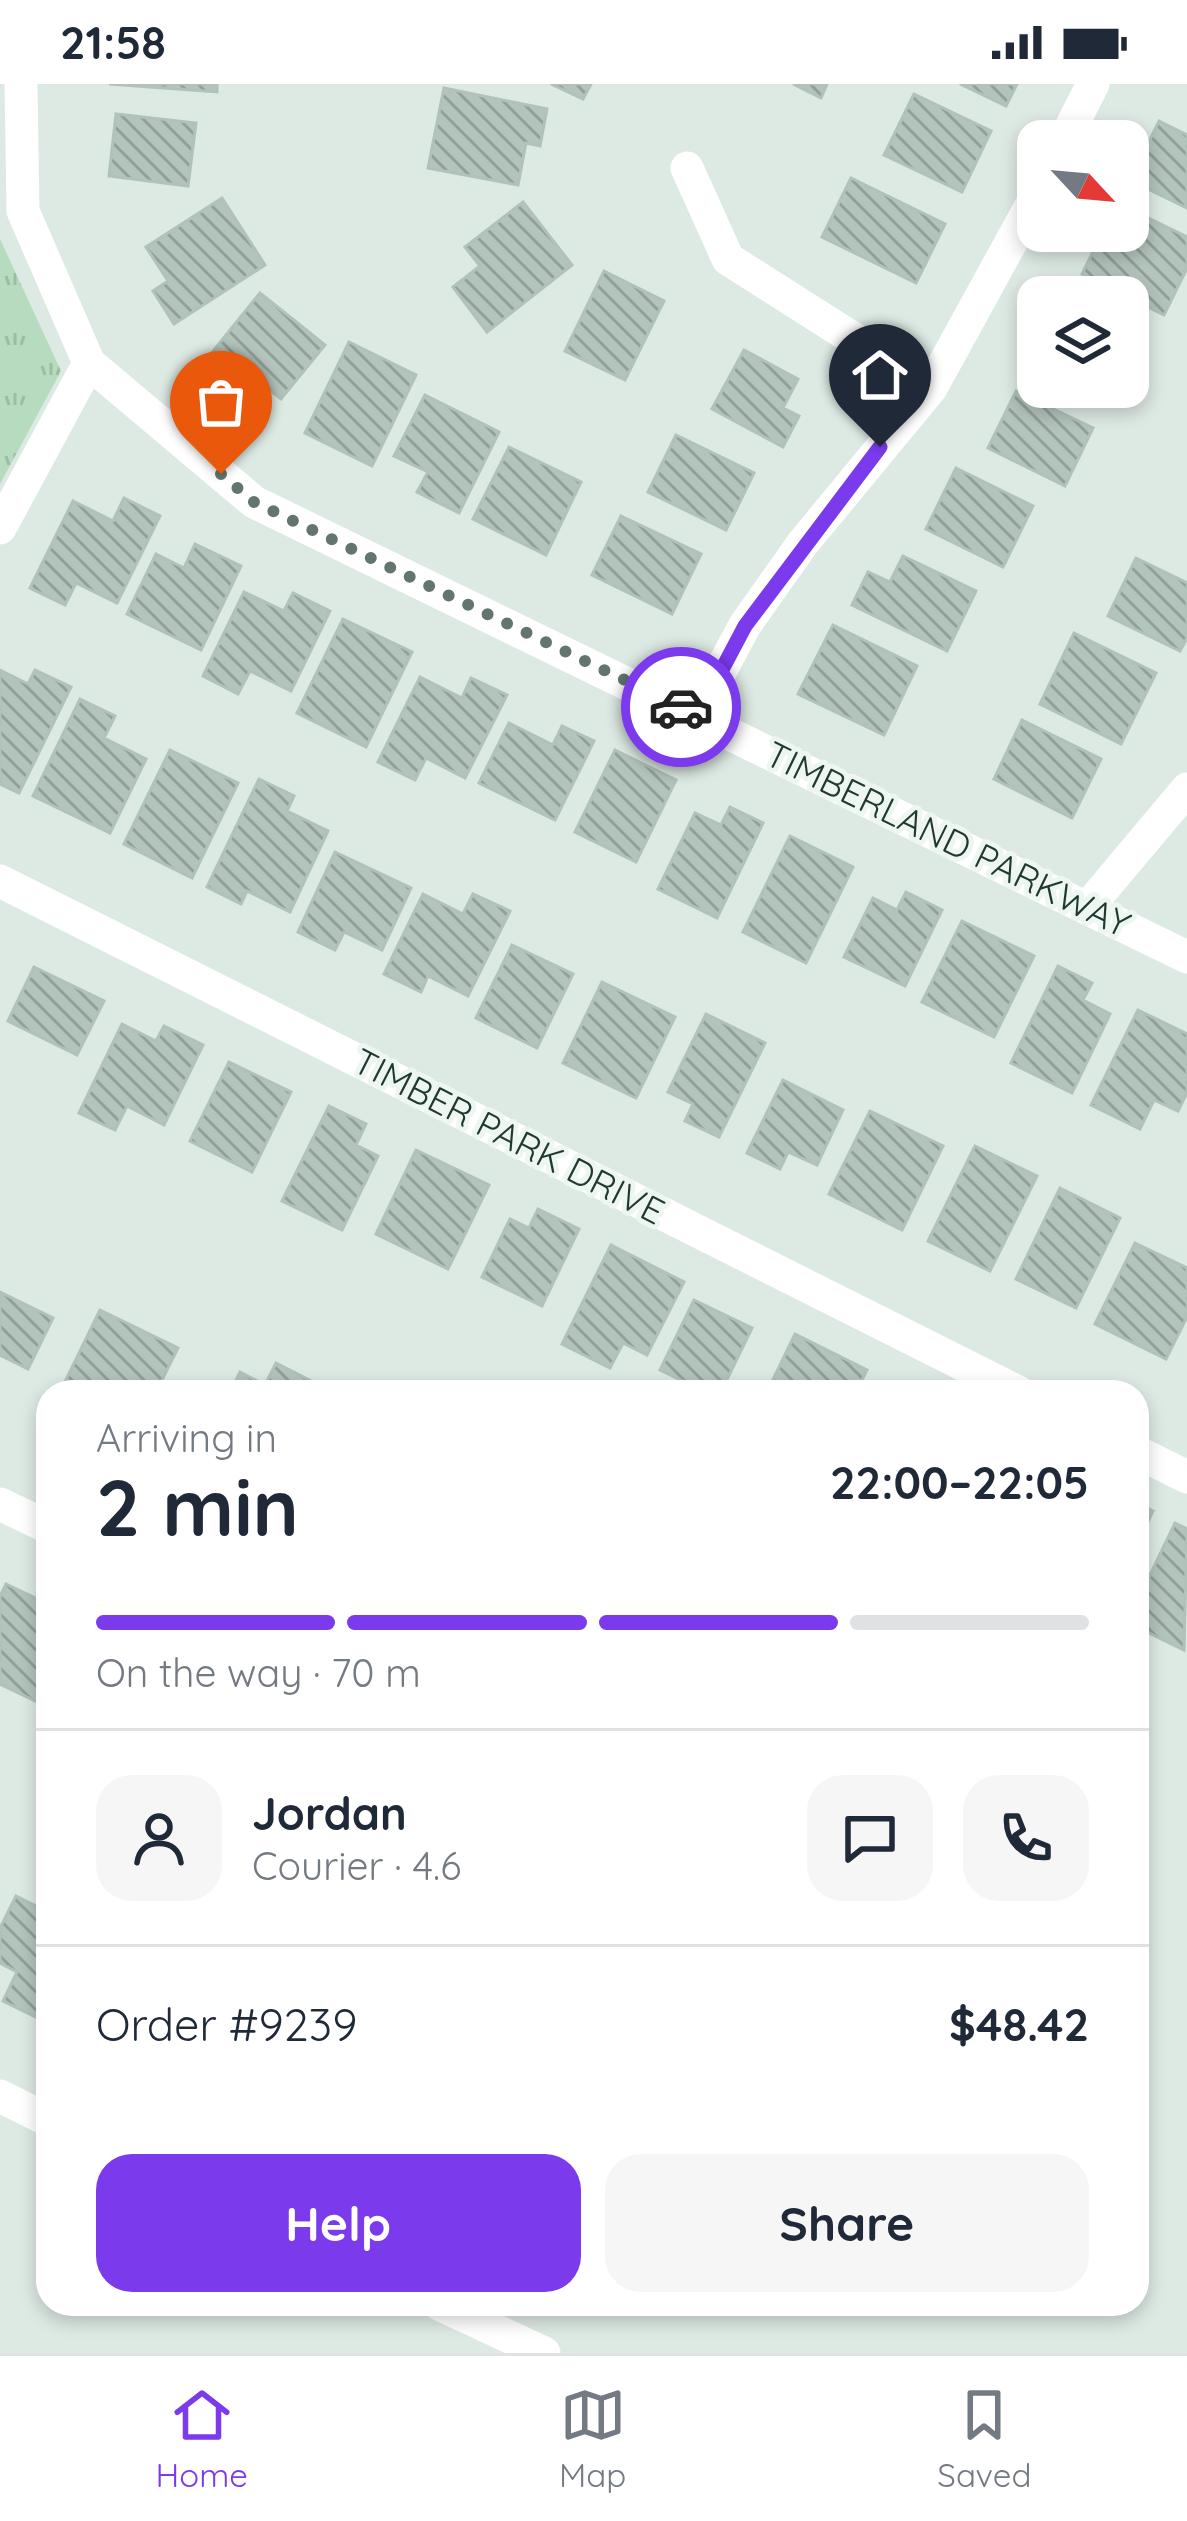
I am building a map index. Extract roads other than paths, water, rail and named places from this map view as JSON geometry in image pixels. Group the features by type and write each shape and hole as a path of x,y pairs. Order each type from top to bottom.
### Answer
{"street":[{"path":"1075,120 1093,84"},
{"name":"TIMBERLAND PARKWAY","path":"18,86 23,211 89,363 254,502 1187,957"},
{"path":"687,168 728,259 931,388"},
{"path":"698,715 745,626 791,560 931,388 1017,231"},
{"path":"0,528 89,363"},
{"path":"1088,907 1187,789"},
{"name":"TIMBER PARK DRIVE","path":"0,880 994,1380"},
{"path":"1149,1458 1187,1477"},
{"path":"0,1504 36,1521"},
{"path":"0,2096 36,2114"},
{"path":"465,2316 544,2353"}]}
